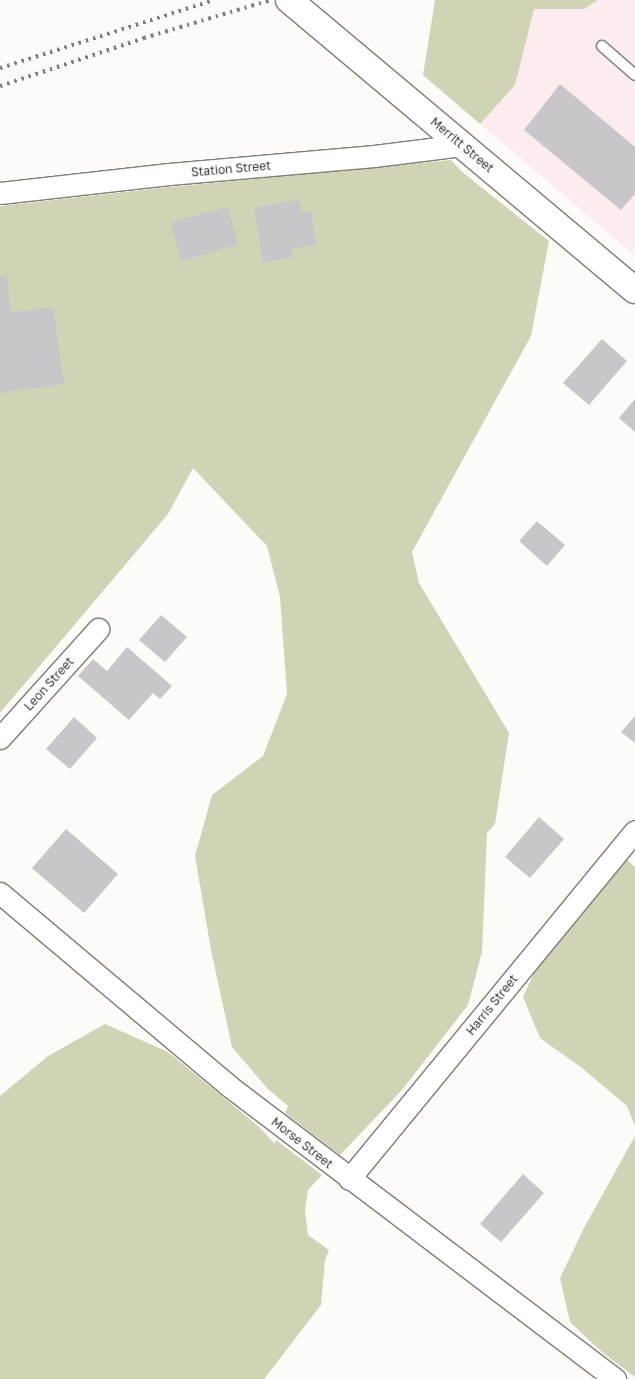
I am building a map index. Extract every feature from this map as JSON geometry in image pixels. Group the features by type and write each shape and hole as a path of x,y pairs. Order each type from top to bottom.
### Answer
{"street":[{"name":"Merritt Street","path":"289,0 635,290"},
{"name":"Station Street","path":"0,193 170,174 374,156 462,145"},
{"name":"Leon Street","path":"0,738 98,629"},
{"name":"Harris Street","path":"349,1179 632,840"},
{"name":"Morse Street","path":"0,893 229,1086 349,1179 615,1379"}],"lane":[{"path":"602,46 635,75"}],"shaded area":[{"path":"598,0 635,0 635,256 480,124 515,85 534,9 583,9"}],"green space":[{"path":"435,0 598,0 584,9 534,9 515,85 480,124 423,75"},
{"path":"451,160 461,171 549,241 531,336 412,552 419,583 509,733 495,824 487,833 482,952 468,1005 402,1090 340,1155 285,1113 288,1106 268,1089 232,1047 211,950 195,856 212,795 263,756 287,694 280,597 267,546 193,468 168,514 0,713 0,206 169,187"},
{"path":"627,860 635,867 635,1126 627,1106 582,1068 540,1038 523,997 534,973"},
{"path":"105,1024 168,1052 258,1126 275,1144 276,1140 322,1175 308,1190 305,1210 308,1235 329,1250 325,1260 321,1305 264,1379 0,1379 0,1096 48,1056"},
{"path":"635,1136 635,1377 603,1353 570,1322 560,1278 584,1228"}],"building":[{"path":"560,84 635,147 635,194 621,210 524,130"},
{"path":"299,200 301,213 311,211 317,245 292,248 294,258 263,262 254,207"},
{"path":"228,207 238,245 181,261 171,222"},
{"path":"6,275 11,312 53,307 64,384 0,393 0,276"},
{"path":"602,339 627,361 589,405 563,383"},
{"path":"635,399 635,432 619,418"},
{"path":"537,521 565,545 547,566 519,541"},
{"path":"161,615 187,637 165,662 139,640"},
{"path":"127,647 172,686 160,699 153,693 129,720 78,676 93,659 107,671"},
{"path":"635,716 635,743 621,732"},
{"path":"74,717 97,738 70,769 46,749"},
{"path":"539,817 564,839 530,878 505,857"},
{"path":"66,829 118,874 84,913 32,868"},
{"path":"523,1174 544,1193 501,1242 480,1224"}],"railway":[{"path":"0,68 214,0"},
{"path":"0,86 144,38 271,0"}]}
